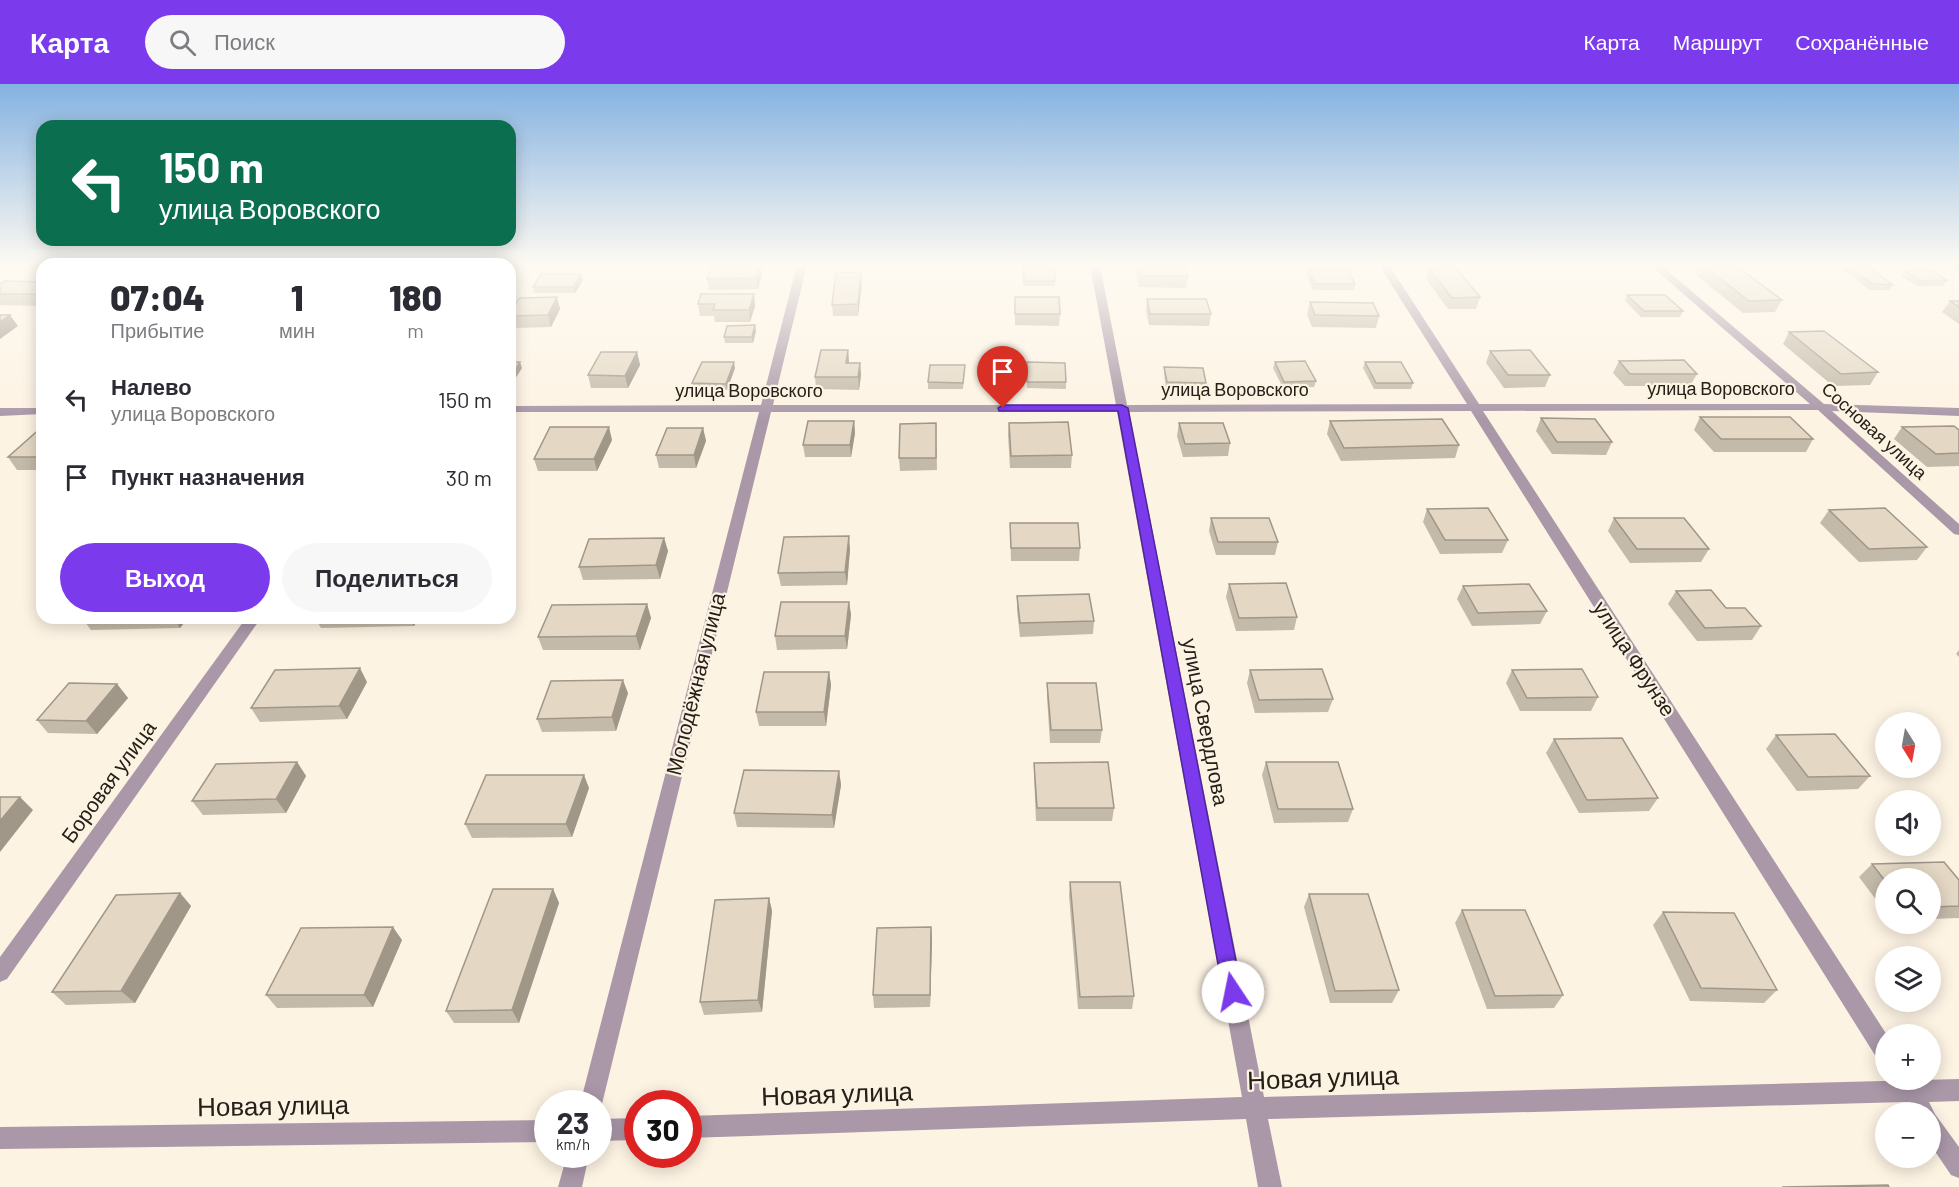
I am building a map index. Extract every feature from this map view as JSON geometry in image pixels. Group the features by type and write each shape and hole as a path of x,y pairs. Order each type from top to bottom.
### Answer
{"street":[{"name":"Молодёжная улица","path":"594,1090 788,316"},
{"name":"улица Свердлова","path":"1105,316 1270,1187"},
{"name":"улица Фрунзе","path":"1416,316 1875,1036"},
{"name":"Сосновая улица","path":"1715,316 1821,407 1959,531"},
{"name":"улица Воровского","path":"516,409 1821,407 1959,412"},
{"path":"0,411 36,411"},
{"name":"Боровая улица","path":"0,973 250,624"},
{"name":"Новая улица","path":"702,1127 1875,1087"},
{"name":"Новая улица","path":"1941,1089 1959,1090"},
{"name":"Новая улица","path":"0,1138 534,1131"},
{"path":"1941,1140 1959,1167"},
{"path":"570,1187 575,1168"}],"building":[{"path":"755,325 752,337 724,337 727,326"},
{"path":"1824,331 1878,372 1841,374 1789,332"},
{"path":"821,350 848,350 846,363 860,363 858,377 815,377"},
{"path":"1530,350 1550,375 1508,375 1490,351"},
{"path":"601,352 637,352 625,376 588,375"},
{"path":"1684,360 1697,374 1630,374 1619,361"},
{"path":"1305,361 1316,381 1284,382 1275,362"},
{"path":"702,362 734,362 726,384 692,383"},
{"path":"1027,362 1065,363 1066,382 1027,382"},
{"path":"1365,362 1401,362 1413,383 1376,383"},
{"path":"930,365 965,365 963,383 928,382"},
{"path":"1164,367 1203,368 1206,383 1167,382"},
{"path":"1700,417 1790,417 1813,439 1721,439"},
{"path":"1541,418 1595,419 1612,442 1557,442"},
{"path":"1442,419 1459,445 1344,448 1330,421"},
{"path":"808,421 854,421 850,445 803,445"},
{"path":"1068,422 1072,455 1011,456 1009,423"},
{"path":"936,423 936,458 899,458 900,424"},
{"path":"1179,423 1223,423 1230,443 1185,444"},
{"path":"1954,426 1959,430 1959,453 1936,454 1902,427"},
{"path":"550,427 609,427 594,459 534,459"},
{"path":"667,428 703,428 694,455 656,455"},
{"path":"36,432 36,457 8,457"},
{"path":"1488,508 1508,540 1445,540 1427,509"},
{"path":"1885,508 1927,547 1869,549 1829,510"},
{"path":"1211,518 1269,518 1278,542 1218,542"},
{"path":"1614,518 1684,518 1709,549 1637,549"},
{"path":"1010,523 1078,523 1080,548 1011,548"},
{"path":"849,536 845,572 778,573 784,537"},
{"path":"664,538 656,565 579,567 589,539"},
{"path":"1286,583 1297,617 1239,618 1229,584"},
{"path":"1529,584 1547,611 1478,613 1463,586"},
{"path":"1711,590 1726,608 1745,608 1761,626 1705,628 1676,591"},
{"path":"1089,594 1094,621 1020,623 1017,596"},
{"path":"781,602 849,602 845,636 775,636"},
{"path":"647,604 636,636 538,637 552,605"},
{"path":"360,668 339,706 251,708 275,670"},
{"path":"1322,669 1333,699 1259,700 1250,670"},
{"path":"1582,669 1598,697 1527,698 1512,670"},
{"path":"764,672 829,672 824,712 756,712"},
{"path":"623,680 612,717 537,719 551,681"},
{"path":"69,683 117,684 86,721 37,720"},
{"path":"1047,683 1096,683 1102,730 1051,730"},
{"path":"1835,734 1870,776 1808,777 1776,735"},
{"path":"1622,738 1658,798 1587,800 1554,739"},
{"path":"297,762 276,799 192,801 216,764"},
{"path":"1108,762 1114,808 1037,808 1034,763"},
{"path":"1266,762 1338,762 1353,809 1278,809"},
{"path":"744,770 839,771 832,815 734,813"},
{"path":"486,775 584,775 566,824 465,824"},
{"path":"0,797 20,797 0,821"},
{"path":"1944,862 1959,880 1959,906 1941,907 1941,868 1875,868 1872,864"},
{"path":"1070,882 1120,882 1134,996 1080,997"},
{"path":"493,889 553,889 512,1010 446,1011"},
{"path":"180,893 121,991 52,992 116,895"},
{"path":"1309,894 1368,894 1399,990 1335,991"},
{"path":"769,898 758,1000 700,1002 715,900"},
{"path":"1462,910 1525,910 1563,995 1495,996"},
{"path":"1663,912 1734,913 1777,990 1701,988"},
{"path":"393,927 364,995 266,995 301,928"},
{"path":"931,927 930,995 873,995 877,928"},
{"path":"1888,1185 1889,1187 1782,1187"}],"route":[{"path":"1003,408 1122,408 1233,992"}]}
